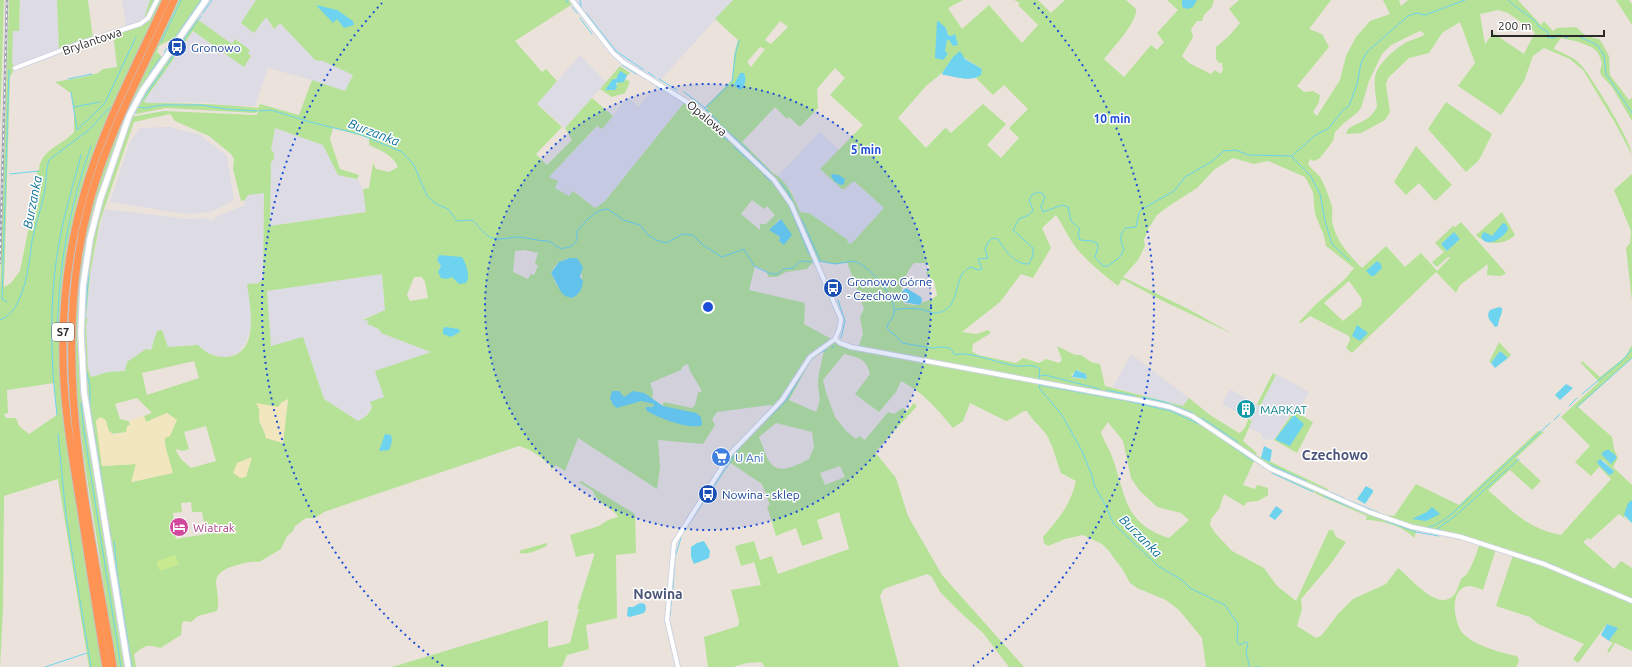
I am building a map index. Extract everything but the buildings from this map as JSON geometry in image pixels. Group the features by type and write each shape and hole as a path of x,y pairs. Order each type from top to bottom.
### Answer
{"highway":[{"name":"S7","path":"106,667 74,470 66,404 63,345 65,298 76,226 92,168 120,98 166,0"},
{"name":"S7","path":"113,667 75,426 70,357 72,299 82,235 99,170 120,117 174,0"}],"street":[{"name":"Brylantowa","path":"15,68 78,44 140,24 148,18 157,0"},
{"path":"128,667 84,392 81,321 86,265 94,222 111,167 134,107 156,71 206,0"},
{"name":"Opalowa","path":"572,0 606,46 618,58 699,108 774,180 791,204 840,316 840,327 835,339"},
{"path":"678,667 668,620 674,543 733,449 782,400 810,357 835,339 839,343 851,346 1143,400 1178,410 1204,423 1271,469 1351,504 1404,525 1461,537 1544,564 1632,601"}],"shaded area":[{"path":"20,0 57,0 59,51 15,68 12,62 13,31 19,31"},
{"path":"122,0 150,0 143,20 126,29"},
{"path":"206,0 256,0 241,24 254,32 266,17 273,29 280,23 315,60 323,61 353,75 345,91 268,68 255,106 231,106 202,102 146,103 144,101 193,31 244,67 251,56 247,53 249,50 236,39 232,44 194,17"},
{"path":"572,0 733,0 659,82 688,101 686,105 683,104 605,201 595,208 574,191 569,196 554,188 549,177 598,126 602,129 629,96 631,97 630,99 639,107 658,83 618,58"},
{"path":"580,55 606,82 565,128 537,104"},
{"path":"170,127 200,135 227,156 234,200 211,212 187,214 110,202 130,142 140,128"},
{"path":"275,128 323,145 338,175 358,180 363,189 367,212 270,226 271,162 274,158 274,153 271,150"},
{"path":"820,132 839,150 821,170 845,188 853,181 884,208 851,245 847,242 848,240 809,214 800,212 792,191 777,177"},
{"path":"264,192 263,278 259,283 247,284 250,297 251,325 247,341 239,352 229,357 220,357 207,353 197,345 168,347 162,330 153,343 151,350 125,371 108,372 91,377 88,368 86,337 86,324 88,319 86,319 87,305 90,274 104,209 187,219 208,218 210,221 222,214 245,205 245,200 248,195"},
{"path":"382,274 385,310 363,319 369,321 367,324 379,329 381,333 432,352 376,371 384,397 372,407 363,419 358,421 324,399 303,338 271,346 267,291"},
{"path":"1131,354 1189,398 1183,406 1113,387"},
{"path":"1276,375 1279,375 1309,392 1297,413 1293,411 1274,440 1262,439 1262,434 1249,428 1252,421 1222,404 1230,389 1260,406"}],"green space":[{"path":"0,0 4,0 0,126"},
{"path":"9,0 20,0 19,31 13,31 12,62 15,68 10,77 4,287 11,283 20,271 39,177 36,171 39,171 40,164 47,153 74,132 74,111 71,93 55,82 83,77 98,73 103,69 117,67 113,33 143,21 150,0 162,0 116,99 95,149 72,224 64,272 59,345 63,420 102,667 89,667 58,479 4,496 3,609 0,667 0,294","holes":["54,383 57,415 29,434 19,426 16,418 6,418 4,414 8,413 7,390"]},
{"path":"57,0 88,0 93,40 59,51"},
{"path":"178,0 202,0 177,36 159,46 157,52 162,57 130,107 134,107 130,117 164,111 257,115 258,111 255,113 166,108 136,114 134,112 150,83 194,17 232,44 235,39 250,50 248,53 251,56 244,67 193,31 144,101 146,103 203,104 258,108 260,104 299,115 312,80 345,91 353,75 323,61 315,60 280,23 274,29 266,17 254,33 241,23 256,0 572,0 574,3 515,41 542,72 546,69 557,81 537,104 562,127 536,154 547,165 572,140 565,128 592,98 613,116 602,129 597,126 549,177 558,181 555,188 569,196 573,191 595,208 605,201 684,103 686,105 688,101 703,112 708,108 706,106 732,80 734,55 738,40 715,19 733,0 963,0 948,8 962,29 989,5 1022,43 1038,25 1018,5 1020,3 1014,0 1038,0 1051,13 1065,0 1126,0 1136,9 1136,14 1124,35 1104,59 1124,77 1151,45 1157,50 1164,42 1157,33 1178,10 1167,0 1214,0 1212,7 1204,15 1202,21 1197,21 1191,29 1193,37 1182,56 1189,63 1211,74 1215,70 1220,74 1223,70 1222,63 1219,63 1216,59 1216,47 1229,36 1240,23 1229,9 1239,0 1331,0 1309,29 1322,34 1329,47 1297,86 1304,92 1313,91 1320,95 1319,102 1313,112 1317,116 1340,80 1346,56 1356,37 1370,21 1390,14 1383,0 1399,0 1401,6 1408,0 1518,0 1541,25 1544,21 1553,31 1557,28 1576,27 1586,36 1599,39 1602,43 1609,56 1610,75 1629,100 1632,98 1632,121 1612,87 1602,76 1600,72 1602,63 1598,53 1593,48 1579,42 1561,38 1554,49 1575,60 1586,71 1602,95 1618,124 1632,155 1614,121 1583,70 1570,59 1544,48 1533,56 1524,81 1501,115 1458,86 1475,63 1460,22 1442,33 1429,53 1409,58 1388,78 1386,84 1390,112 1385,120 1361,133 1346,134 1348,129 1368,118 1375,111 1377,106 1375,78 1376,73 1382,63 1391,53 1401,46 1425,34 1420,31 1391,45 1382,54 1369,81 1361,108 1335,132 1333,141 1320,158 1314,161 1310,159 1308,164 1320,177 1325,188 1332,206 1332,223 1341,243 1362,268 1386,246 1405,267 1421,253 1437,271 1450,258 1448,257 1437,267 1432,262 1444,252 1435,243 1453,226 1455,227 1461,222 1506,273 1501,276 1487,275 1488,264 1460,285 1456,293 1436,272 1352,353 1346,348 1350,340 1349,336 1310,316 1301,323 1299,322 1315,305 1345,279 1354,268 1326,246 1324,236 1315,214 1313,192 1305,177 1268,161 1254,164 1233,158 1215,169 1197,188 1157,215 1148,229 1144,240 1145,246 1138,260 1123,277 1190,310 1233,334 1163,301 1122,279 1118,286 1094,267 1078,250 1056,215 1042,228 1051,248 1033,278 1021,274 1000,302 962,332 977,334 988,330 991,333 973,344 972,351 978,355 1016,363 1023,358 1039,363 1046,359 1059,363 1062,360 1057,346 1075,355 1081,355 1091,362 1100,364 1105,386 1183,406 1189,398 1210,415 1239,433 1244,430 1248,420 1246,417 1252,421 1243,441 1257,453 1256,455 1328,489 1326,493 1387,519 1389,515 1394,516 1416,484 1459,505 1538,431 1544,432 1516,458 1541,481 1532,490 1510,470 1488,490 1513,512 1530,524 1561,535 1611,479 1599,467 1591,476 1575,462 1590,446 1561,417 1599,382 1581,363 1582,361 1600,377 1625,357 1632,345 1632,358 1578,407 1612,437 1614,449 1618,458 1613,467 1632,485 1632,500 1624,517 1632,524 1619,514 1590,540 1588,538 1583,542 1614,569 1621,561 1632,568 1632,651 1615,643 1609,653 1607,651 1613,643 1609,641 1617,628 1607,624 1578,663 1573,659 1584,644 1538,624 1530,617 1496,606 1513,555 1496,549 1483,590 1468,586 1462,588 1458,593 1455,606 1456,620 1461,631 1472,640 1487,648 1517,656 1519,661 1516,667 1206,667 1202,638 1179,610 1166,600 1137,588 1130,583 1123,570 1102,544 1083,535 1065,539 1048,546 1044,543 1043,537 1059,518 1067,505 1074,490 1076,481 1061,473 1053,448 1046,434 1027,411 1024,411 1006,421 970,403 963,421 953,428 923,396 909,385 901,381 896,392 879,412 855,394 870,374 866,365 858,358 844,354 823,380 835,417 846,431 856,439 859,436 865,440 888,412 894,414 903,408 907,411 914,403 917,406 875,452 896,478 908,516 942,575 1024,667 1009,667 983,633 940,592 932,577 927,574 886,588 880,596 899,667 765,667 761,662 747,663 733,667 708,667 704,637 738,626 739,621 731,590 761,585 754,562 741,566 735,546 754,541 760,560 772,556 778,574 849,549 839,512 817,520 823,539 802,546 796,528 776,536 767,506 770,505 762,484 726,460 774,406 769,405 717,412 712,419 715,425 703,444 658,440 660,467 657,489 578,438 565,471 556,465 551,470 551,466 540,457 528,449 519,446 324,512 315,518 306,518 295,526 293,531 287,536 281,549 259,562 237,565 220,573 216,584 218,596 217,611 198,616 191,622 184,621 182,623 181,635 160,648 149,646 142,648 134,654 136,667 117,667 82,445 76,366 75,326 78,286 84,245 93,204 110,152 142,75","holes":["1498,10 1508,13 1535,32 1524,54 1493,33 1485,44 1480,14","780,21 788,27 771,44 765,40","946,28 948,35 954,35 958,44 953,46 949,39 947,39 945,51 936,40 937,34","760,47 765,49 751,67 747,62","953,57 963,57 982,69 976,78 993,95 1004,85 1028,109 1009,128 1019,138 1001,158 987,145 1006,124 983,104 951,133 946,128 944,129 926,148 898,118 926,86 942,73","835,68 845,78 830,95 863,125 820,169 843,190 854,181 884,208 851,244 847,242 848,240 809,213 800,212 793,196 782,180 742,142 775,107 787,119 789,117 800,127 818,108 817,89","170,114 175,121 209,136 231,154 234,159 233,169 241,201 245,200 248,195 264,193 263,278 259,283 247,284 251,316 249,339 244,348 236,354 221,357 210,354 198,345 168,347 162,330 157,331 151,350 146,349 127,362 125,371 108,372 91,377 88,368 86,325 88,319 86,319 90,274 100,221 134,122","275,128 323,145 338,175 357,179 359,175 340,169 330,139 333,128 369,138 369,145 390,156 398,167 389,172 376,169 373,163 369,188 363,189 366,212 270,226 271,162 274,159 274,153 271,150","752,200 764,209 767,206 775,215 766,224 760,224 760,230 741,214","780,219 789,238 784,244 779,240 780,237 770,230","1454,233 1460,239 1447,251 1441,244","525,250 538,253 535,263 538,266 534,275 531,274 528,279 513,272 515,251","439,255 450,257 468,272 458,281 438,272 441,266 438,262","574,258 582,275 582,279 557,286 551,273 555,266 560,262","820,261 835,264 847,262 864,309 860,317 863,334 858,348 833,340 804,324 805,303 749,290 755,266 767,271 768,277 777,277 786,272 807,269 813,262","914,263 925,263 930,267 926,274 934,281 937,295 932,299 918,305 905,304 901,295 903,283","382,274 385,310 363,320 369,321 367,324 379,329 381,333 431,352 375,371 384,397 370,402 372,407 370,412 358,421 324,399 303,337 271,346 267,291","414,277 422,277 425,282 428,298 410,301 407,295","1349,281 1362,299 1361,306 1343,321 1324,303","824,351 818,380 820,398 816,412 789,400 811,360","194,361 199,378 147,395 142,373","688,364 690,371 702,391 698,393 695,405 692,408 664,402 662,406 652,398 653,392 650,383 681,370 683,366","1078,370 1087,375 1087,379 1073,378 1071,375","137,398 152,413 144,416 146,422 167,413 177,420 165,438 165,445 172,473 132,482 136,464 102,466 96,421 106,422 110,434 126,432 130,425 129,421 120,419 115,404","288,399 283,443 266,438 260,423 260,412 257,404 278,407 281,403","1108,422 1123,441 1131,478 1139,490 1157,507 1181,513 1189,520 1169,538 1154,532 1142,524 1134,515 1128,505 1111,454 1101,432","776,423 812,432 814,447 809,459 794,466 779,468 774,466 767,457 759,437","206,426 216,461 191,468 181,459 175,449 183,451 189,449 184,432","1603,460 1614,471 1609,475 1598,464","1254,461 1272,473 1367,516 1366,520 1392,524 1404,530 1414,538 1417,529 1480,543 1470,569 1462,578 1456,593 1452,597 1445,600 1430,596 1398,568 1386,584 1353,599 1338,614 1322,635 1316,638 1297,626 1302,609 1301,599 1330,565 1346,542 1336,537 1333,530 1329,530 1296,601 1277,586 1264,568 1232,551 1216,534 1210,525 1211,519 1219,509 1224,494 1244,506 1247,502 1258,501 1268,495 1268,488 1257,485 1255,489 1243,485","840,466 845,477 825,485 820,473","191,502 192,512 202,512 206,534 176,539 173,513 182,512 181,503"]},
{"path":"1616,0 1629,0 1632,4 1632,25"},
{"path":"620,66 630,73 627,76 616,78 607,90 615,90 618,82 624,82 626,79 630,82 625,93 612,97 600,89"},
{"path":"1446,102 1492,134 1479,160 1466,172 1428,129"},
{"path":"1416,146 1452,185 1435,201 1419,183 1406,195 1394,182"},
{"path":"1632,174 1632,301 1626,248 1630,243 1631,231 1614,190"},
{"path":"1502,212 1515,235 1507,241 1496,243 1480,239 1476,235"},
{"path":"1499,342 1511,355 1508,358 1500,351 1491,363 1489,362"},
{"path":"1273,373 1276,375 1260,406 1257,404"},
{"path":"1294,411 1313,422 1297,453 1274,440"},
{"path":"581,481 635,514 636,553 616,555 617,618 586,625 589,649 567,655 562,667 392,667 548,620 548,648 570,643 579,609 577,609 594,553 576,557 570,535 599,526 608,520 618,517 595,496 593,491 579,482"},
{"path":"547,543 547,546 529,553 519,553 521,550"},
{"path":"175,555 179,564 160,571 156,562"}],"sand":[{"path":"288,399 283,443 266,438 260,422 258,406 256,403 278,407 281,403"},
{"path":"167,413 177,420 170,436 165,438 165,445 173,473 131,482 136,464 102,466 96,421 100,417 106,420 108,430 114,435 126,432 127,426 130,425 129,421 144,416 146,422"},
{"path":"252,457 246,477 240,478 233,473 237,463"}],"water":[{"path":"1182,0 1197,0 1193,7 1187,9 1182,7"},
{"path":"316,5 337,10 353,21 354,25 344,28 337,19 333,23"},
{"path":"937,21 946,28 948,35 951,36 955,34 958,45 953,46 949,40 947,40 945,51 948,54 943,60 935,58"},
{"path":"960,51 965,59 982,69 981,75 972,79 967,79 943,75 942,73 953,57"},
{"path":"620,71 627,75 624,82 616,83 617,87 615,90 605,90 613,79 616,79"},
{"path":"740,73 744,73 745,80 743,87 740,90 734,85"},
{"path":"832,174 839,175 845,179 844,184 841,185 835,182 831,176"},
{"path":"781,219 792,235 784,245 779,241 780,237 769,230"},
{"path":"1503,223 1506,224 1508,229 1503,236 1490,242 1483,240 1481,236 1484,232 1492,236"},
{"path":"1454,232 1460,239 1447,251 1441,244"},
{"path":"439,255 462,257 468,274 466,283 459,284 452,277 447,279 441,278 438,272 441,266 437,260"},
{"path":"570,258 577,258 583,267 580,277 583,281 581,289 577,295 572,298 565,296 561,292 551,273 559,262"},
{"path":"1377,261 1380,263 1382,268 1374,276 1371,276 1366,271"},
{"path":"906,288 921,297 922,301 920,305 903,302 902,292"},
{"path":"1499,307 1502,308 1502,312 1498,326 1495,327 1488,315 1490,310"},
{"path":"1357,325 1368,333 1360,341 1352,336"},
{"path":"445,327 459,329 460,332 451,337 443,334 443,329"},
{"path":"1500,351 1508,358 1495,368 1491,363"},
{"path":"1076,370 1086,374 1087,379 1072,377"},
{"path":"1566,384 1573,388 1560,400 1555,395"},
{"path":"612,391 619,391 624,397 633,391 644,393 663,406 696,413 701,417 702,425 682,425 665,419 646,410 646,407 653,407 654,404 641,401 617,408 613,405 610,398"},
{"path":"1294,415 1304,424 1290,446 1276,440 1276,438"},
{"path":"385,434 391,435 392,441 389,450 379,451"},
{"path":"1264,446 1272,450 1270,462 1261,458"},
{"path":"1606,450 1609,450 1616,456 1616,459 1611,464 1601,454"},
{"path":"1600,459 1614,471 1612,474 1609,475 1598,464 1597,462"},
{"path":"1366,486 1373,490 1373,492 1365,504 1357,499"},
{"path":"1632,500 1632,523 1624,515 1628,503"},
{"path":"1276,506 1283,511 1275,520 1269,516"},
{"path":"1432,507 1440,514 1426,521 1412,519 1427,512"},
{"path":"704,541 710,551 709,558 694,564 691,557 691,547"},
{"path":"640,603 645,604 646,609 644,613 630,617 627,616 628,607 633,607"},
{"path":"1607,624 1618,628 1609,641 1601,635"}],"waterway":[{"path":"148,14 154,0"},
{"path":"161,42 181,0"},
{"path":"174,39 201,0"},
{"path":"203,13 212,0"},
{"path":"575,0 581,7"},
{"path":"580,0 581,7"},
{"path":"894,310 913,308 938,313 948,308 955,297 961,276 965,271 971,267 978,270 982,269 978,259 988,258 985,250 988,242 993,238 998,239 1010,256 1019,262 1029,264 1033,255 1033,248 1013,230 1019,219 1029,215 1033,210 1029,200 1032,195 1037,192 1042,193 1045,197 1041,207 1043,212 1062,205 1068,207 1071,221 1080,229 1078,235 1080,240 1097,243 1098,247 1095,257 1103,266 1108,266 1120,257 1124,249 1121,241 1123,230 1126,228 1136,227 1139,213 1142,209 1174,191 1185,177 1211,162 1224,151 1236,150 1248,155 1292,156 1314,136 1329,128 1343,110 1349,106 1357,84 1361,63 1367,52 1408,16 1416,13 1425,15 1465,0"},
{"path":"1508,0 1534,20 1539,27 1548,32 1547,37 1555,38 1558,34"},
{"path":"572,7 577,13"},
{"path":"586,13 616,51 644,70"},
{"path":"175,52 201,16"},
{"path":"580,18 592,34"},
{"path":"1561,35 1566,38 1569,36 1578,36 1597,45 1604,55 1606,74 1632,113"},
{"path":"77,130 105,103 136,37"},
{"path":"705,108 732,82 736,51 739,41"},
{"path":"164,52 168,47"},
{"path":"167,65 173,56"},
{"path":"149,74 160,58"},
{"path":"622,65 636,74"},
{"path":"140,103 164,69"},
{"path":"7,302 2,299 9,70"},
{"path":"648,72 655,77"},
{"path":"68,79 92,74"},
{"path":"659,79 677,90"},
{"path":"656,86 668,93"},
{"path":"71,92 77,129"},
{"path":"684,92 704,107 719,122"},
{"path":"673,96 684,103"},
{"path":"74,107 100,102"},
{"name":"Burzanka","path":"135,113 137,107 145,108 163,105 201,105 225,109 257,111"},
{"path":"689,106 728,141"},
{"name":"Burzanka","path":"0,320 8,315 15,307 24,286 33,235 45,190 49,160 90,129 106,111 112,107"},
{"name":"Burzanka","path":"259,111 271,110 310,122 359,134 402,152 414,165 427,196 436,204 448,209 457,221 472,220 485,234 493,238 500,239 516,237 550,242 558,248 569,247 574,244 577,231 583,224 599,211 608,209 623,220 640,225 648,235 656,240 666,243 683,234 693,235 703,245 722,257 744,249 754,266 771,274 778,274 783,269 793,268 800,261 814,262"},
{"path":"722,126 749,151"},
{"path":"57,335 60,285 66,239 76,194 91,146"},
{"path":"733,146 762,172"},
{"path":"57,415 52,349 52,304 56,260 62,228 81,155"},
{"path":"1292,157 1310,175 1320,194 1325,221 1332,244 1350,261"},
{"path":"757,159 772,174"},
{"path":"10,174 39,171"},
{"path":"764,175 770,181"},
{"path":"780,182 788,192 798,213"},
{"path":"773,184 777,188"},
{"path":"787,201 809,254 813,258"},
{"path":"802,220 820,260"},
{"name":"Burzanka","path":"819,261 835,264 854,261 874,275 887,291 894,307 894,314 887,327 889,331 902,343 932,348 950,348 955,355 967,354 1016,366 1034,366 1040,369 1039,379"},
{"path":"85,318 89,271"},
{"path":"838,300 845,321 841,338"},
{"path":"84,325 85,358"},
{"path":"1582,394 1623,360 1632,349"},
{"path":"816,355 826,350"},
{"path":"1577,407 1632,358"},
{"path":"759,427 786,401 810,361"},
{"path":"85,365 90,387 90,407 99,462"},
{"path":"1040,376 1045,375 1100,389"},
{"name":"Burzanka","path":"1039,384 1040,389 1062,415 1082,451 1095,487 1106,506 1113,523 1158,566 1182,580 1190,588 1225,605 1238,624 1237,642 1240,645 1245,642 1248,643 1246,653 1250,667"},
{"path":"1040,385 1122,400"},
{"path":"1106,390 1135,396"},
{"path":"1142,397 1165,402 1193,413"},
{"path":"1569,406 1577,398"},
{"path":"1127,401 1171,411 1205,427"},
{"path":"81,403 84,432 121,667"},
{"path":"1554,420 1560,414"},
{"path":"1202,418 1238,442"},
{"path":"1477,491 1550,423"},
{"path":"58,434 66,516 91,667"},
{"path":"1215,434 1253,461"},
{"path":"683,533 740,447"},
{"path":"1437,529 1455,516 1519,459"},
{"path":"1269,464 1306,481"},
{"path":"100,467 108,522"},
{"path":"1272,473 1313,492"},
{"path":"1311,484 1325,490"},
{"path":"1330,492 1344,498"},
{"path":"1424,528 1430,527 1443,520 1472,495"},
{"path":"1324,496 1350,507"},
{"path":"1348,500 1384,515"},
{"path":"1355,509 1381,519"},
{"path":"1386,521 1416,532 1439,536"},
{"path":"109,526 111,536"},
{"path":"1437,529 1446,532"},
{"path":"1467,537 1515,553"},
{"path":"673,589 675,557 681,538"},
{"path":"114,541 117,572 132,667"},
{"path":"1547,563 1554,565"},
{"path":"1600,585 1608,589"},
{"path":"671,606 672,594"},
{"path":"670,616 671,610"},
{"path":"45,667 87,653"}],"railway":[{"path":"0,263 7,0"}],"place":[{"name":"Gronowo","path":"177,47"},
{"name":"Gronowo Górne - Czechowo","path":"833,288"},
{"name":"MARKAT","path":"1246,409"},
{"name":"U Ani","path":"721,457"},
{"name":"Nowina - sklep","path":"708,494"},
{"name":"Wiatrak","path":"179,527"}],"district":[{"name":"Czechowo","path":"1335,455"},
{"name":"Nowina","path":"658,594"}]}
